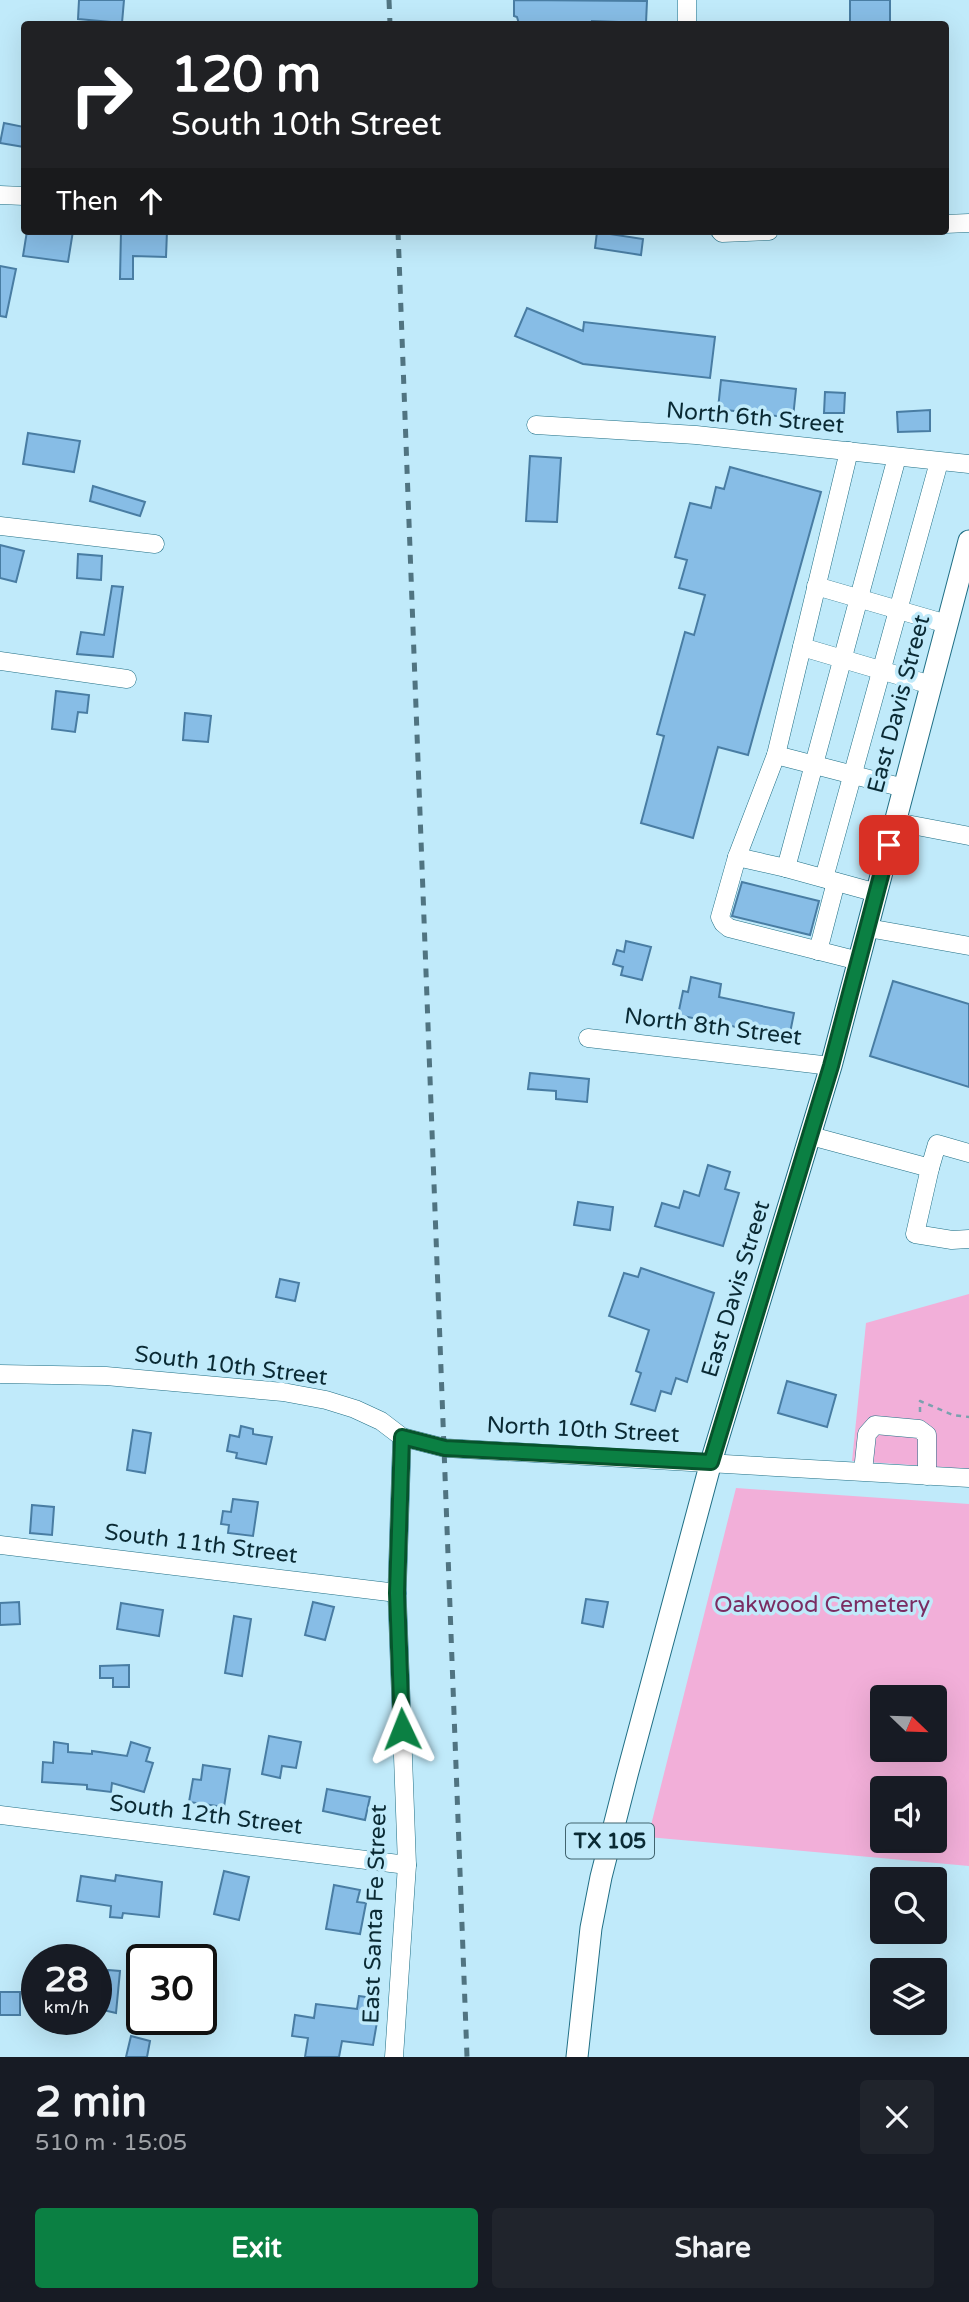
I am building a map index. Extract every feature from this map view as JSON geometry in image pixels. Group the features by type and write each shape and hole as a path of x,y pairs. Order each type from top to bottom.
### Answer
{"main road":[{"name":"East Davis Street","path":"577,2057 591,1928 601,1877 658,1656 711,1462 831,1066 969,541"}],"street":[{"path":"687,0 687,21"},
{"path":"0,195 21,196"},
{"path":"949,224 969,223"},
{"name":"North 6th Street","path":"536,425 696,435 969,464"},
{"path":"849,451 776,755 737,857 720,917 729,928 859,961"},
{"path":"786,868 897,457"},
{"path":"818,951 853,775 939,462"},
{"path":"0,526 155,544"},
{"path":"816,586 947,624"},
{"path":"802,647 931,685"},
{"path":"0,660 127,679"},
{"path":"776,755 904,788"},
{"path":"896,822 969,836"},
{"path":"737,857 877,893"},
{"path":"868,928 969,946"},
{"name":"North 8th Street","path":"588,1038 831,1066"},
{"path":"811,1136 930,1168"},
{"path":"969,1153 937,1144 915,1234 952,1240 969,1239"},
{"name":"South 10th Street","path":"0,1374 106,1376 284,1392 355,1409 381,1421 402,1437 445,1448"},
{"path":"863,1471 867,1434 874,1425 919,1429 927,1435 927,1476"},
{"name":"East Santa Fe Street","path":"394,2057 407,1865 397,1593 402,1437"},
{"name":"North 10th Street","path":"445,1448 969,1478"},
{"name":"South 11th Street","path":"0,1545 397,1593"},
{"name":"South 12th Street","path":"0,1815 407,1865"}],"path":[{"path":"919,1429 920,1401 953,1415 969,1417"}],"green space":[{"path":"969,1294 969,1469 852,1461 866,1323"},
{"name":"Oakwood Cemetery","path":"736,1488 969,1504 969,1866 648,1837"}],"building":[{"path":"79,0 124,0 122,21 78,19"},
{"path":"514,0 647,1 646,21 518,21 514,16"},
{"path":"850,0 890,0 890,21 850,21"},
{"path":"4,123 21,126 21,146 0,143"},
{"path":"26,235 72,235 68,262 23,256"},
{"path":"121,235 167,235 166,257 133,256 133,279 120,279"},
{"path":"597,235 643,239 641,255 595,248"},
{"path":"0,266 16,269 6,317 0,316"},
{"path":"527,308 583,331 584,322 715,337 710,378 583,364 515,336"},
{"path":"721,380 796,389 793,418 718,409"},
{"path":"825,392 845,393 844,413 824,413"},
{"path":"930,410 930,431 898,432 897,412"},
{"path":"28,433 80,441 74,472 23,464"},
{"path":"530,456 561,458 557,522 526,521"},
{"path":"730,467 821,492 748,755 718,747 693,838 641,823 664,736 657,734 685,632 694,635 705,595 679,588 687,560 675,557 690,503 711,508 716,487 724,489"},
{"path":"93,486 145,502 140,516 90,501"},
{"path":"0,545 24,551 16,582 0,578"},
{"path":"78,554 102,556 101,580 77,578"},
{"path":"112,586 123,587 113,657 77,654 81,632 104,635"},
{"path":"56,691 89,695 87,713 78,712 75,732 52,729"},
{"path":"185,713 211,716 208,742 183,740"},
{"path":"742,882 819,901 810,935 732,916"},
{"path":"626,941 651,947 642,980 621,975 623,967 613,964 617,950 624,952"},
{"path":"691,977 721,984 719,997 794,1013 789,1038 678,1015 683,991 688,992"},
{"path":"893,981 969,1004 969,1087 870,1056"},
{"path":"530,1073 589,1079 587,1102 556,1099 556,1091 528,1089"},
{"path":"708,1165 730,1172 725,1189 739,1193 723,1246 655,1226 662,1203 679,1208 684,1191 699,1196"},
{"path":"578,1202 613,1207 610,1230 574,1225"},
{"path":"641,1268 714,1293 687,1382 676,1378 671,1394 661,1391 655,1411 631,1404 641,1373 636,1371 649,1330 609,1316 624,1273 638,1277"},
{"path":"280,1279 299,1283 295,1301 276,1297"},
{"path":"787,1381 836,1395 827,1427 778,1413"},
{"path":"241,1426 253,1429 253,1434 272,1437 266,1464 236,1458 237,1453 227,1451 230,1435 239,1437"},
{"path":"133,1430 151,1433 145,1473 127,1470"},
{"path":"233,1499 258,1502 253,1536 228,1533 229,1525 221,1524 223,1511 231,1512"},
{"path":"32,1505 54,1507 52,1535 30,1533"},
{"path":"586,1599 608,1602 603,1627 582,1623"},
{"path":"19,1602 20,1624 0,1625 0,1603"},
{"path":"313,1602 334,1607 325,1640 305,1635"},
{"path":"121,1603 163,1610 159,1636 117,1629"},
{"path":"234,1616 251,1619 242,1676 225,1673"},
{"path":"129,1665 129,1687 113,1687 113,1678 100,1678 100,1666"},
{"path":"269,1736 301,1742 296,1768 282,1766 280,1778 262,1774"},
{"path":"54,1742 68,1744 68,1752 92,1754 92,1751 127,1756 131,1742 150,1748 146,1761 153,1763 144,1792 112,1783 111,1792 87,1789 87,1785 42,1782 43,1762 53,1763"},
{"path":"203,1765 230,1769 224,1807 189,1802 193,1779 201,1780"},
{"path":"327,1789 370,1797 365,1820 323,1811"},
{"path":"224,1871 249,1877 239,1920 214,1914"},
{"path":"116,1875 162,1882 159,1917 123,1913 122,1918 110,1917 111,1906 77,1901 81,1876 115,1881"},
{"path":"334,1885 360,1890 357,1902 366,1903 360,1934 326,1929"},
{"path":"112,1970 120,1971 116,2013 112,2012"},
{"path":"0,1992 20,1992 20,2015 0,2015"},
{"path":"359,1996 381,1999 373,2045 342,2041 339,2057 305,2057 308,2038 292,2036 295,2015 314,2018 316,2004 357,2009"},
{"path":"131,2036 150,2041 147,2057 126,2057"}],"railway":[{"path":"389,0 390,21"},
{"path":"398,235 467,2057"}],"route":[{"path":"402,1729 397,1593 402,1437 445,1448 711,1462 811,1136 889,845"}]}
